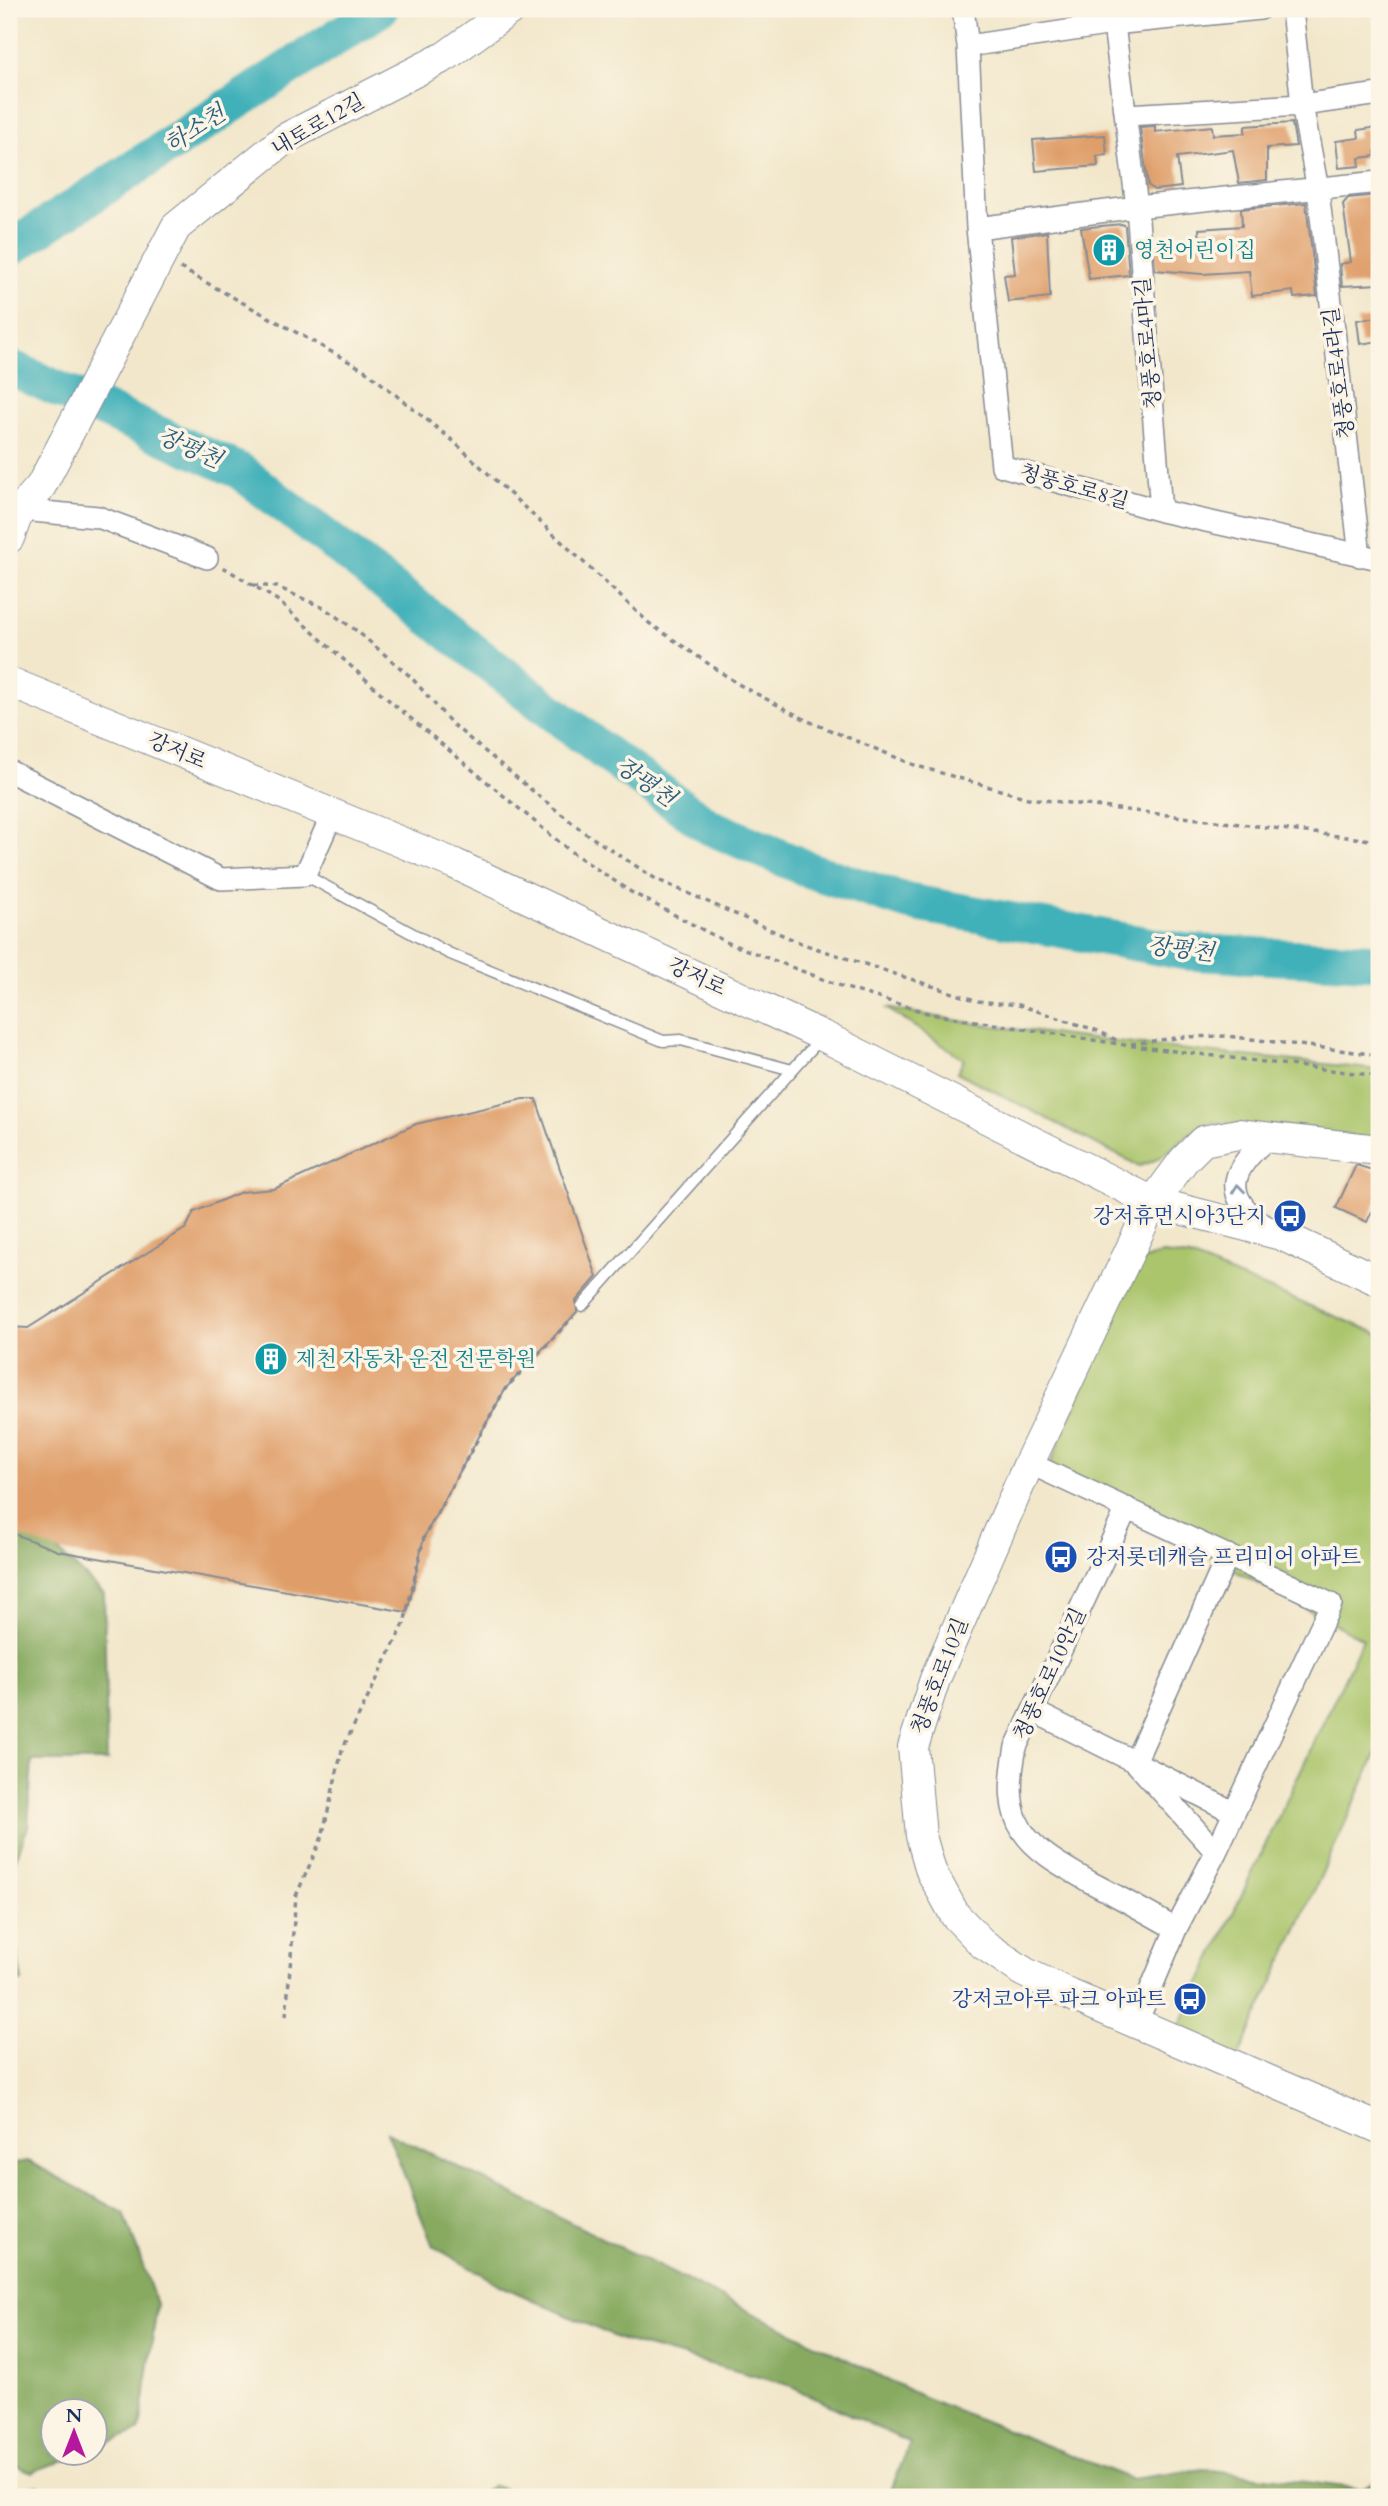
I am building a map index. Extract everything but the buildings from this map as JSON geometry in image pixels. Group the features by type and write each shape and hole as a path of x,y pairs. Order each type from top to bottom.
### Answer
{"street":[{"name":"내토로12길","path":"12,519 41,486 176,227 286,138 446,56 511,9"},
{"name":"청풍호로8길","path":"962,9 968,46 977,228 1002,466 1161,512 1370,558"},
{"path":"968,46 1112,16 1260,9"},
{"name":"청풍호로4라길","path":"1292,9 1303,105 1318,190 1370,558"},
{"name":"청풍호로4마길","path":"1112,16 1137,207 1161,512"},
{"path":"1126,115 1303,105 1379,94"},
{"path":"977,228 1137,207 1379,182"},
{"path":"12,519 98,517 207,558"},
{"name":"강저로","path":"9,682 455,864 822,1036 1153,1202 1281,1236 1379,1281"},
{"path":"9,771 221,879 305,875 332,815"},
{"name":"청풍호로10길","path":"1379,1150 1271,1136 1228,1135 1203,1142 1153,1202 1029,1463 935,1679 913,1747 921,1836 931,1871 955,1915 983,1944 1024,1972 1379,2129"},
{"path":"1271,1136 1243,1161 1235,1188 1240,1202 1250,1216 1281,1236"},
{"path":"1029,1463 1331,1604 1216,1853 1176,1928 1137,2022"},
{"name":"청풍호로10안길","path":"1127,1508 1016,1747 1010,1777 1011,1802 1018,1825 1027,1839 1047,1858 1176,1928"},
{"path":"1135,1762 1228,1555"},
{"path":"1033,1711 1233,1812"},
{"path":"1135,1762 1216,1853"}],"lane":[{"path":"305,875 448,953 663,1041 681,1040 792,1070"},
{"path":"583,1306 822,1036"}],"path":[{"path":"157,265 366,371 452,440 649,622 738,684 808,721 917,766 1028,798 1379,842"},
{"path":"207,558 277,600 391,702 570,851 631,892 714,936 846,988 931,1014 1125,1045 1379,1076"},
{"path":"252,585 277,587 324,607 357,631 411,677 452,724 513,771 585,833 656,879 803,944 978,1001 1019,1005 1098,1031 1125,1045 1183,1037 1227,1036 1379,1055"},
{"path":"286,2016 296,1896 322,1837 342,1750 404,1624 424,1537 505,1389 583,1306"}],"green space":[{"path":"886,1008 1070,1036 1379,1070 1379,1140 1212,1122 1193,1132 1159,1158 1139,1166 957,1072 964,1059"},
{"path":"1162,1254 1190,1257 1379,1334 1379,1748 1235,2065 1173,2040 1363,1639 1047,1471 1133,1271 1145,1259"},
{"path":"9,1517 35,1529 104,1594 107,1761 32,1761 28,1827 9,1876"},
{"path":"9,1907 22,1981 9,1986"},
{"path":"387,2132 923,2397 1131,2479 1203,2469 1361,2489 1379,2478 1379,2497 888,2497 910,2443 785,2384 624,2341 502,2286 433,2246"},
{"path":"28,2161 124,2213 157,2305 140,2430 108,2443 108,2398 38,2398 38,2468 43,2468 32,2472 9,2463 9,2164"},
{"path":"38,2485 46,2497 9,2497 9,2493"},
{"path":"492,2485 525,2497 476,2497"}],"waterway":[{"name":"하소천","path":"9,249 380,9"},
{"name":"장평천","path":"9,367 240,471 609,756 710,827 812,871 908,902 1186,952 1379,962"}],"place":[{"name":"영천어린이집","path":"1109,250"},
{"name":"강저휴먼시아3단지","path":"1290,1216"},
{"name":"제천 자동차 운전 전문학원","path":"271,1359"},
{"name":"강저롯데캐슬 프리미어 아파트","path":"1061,1557"},
{"name":"강저코아루 파크 아파트","path":"1190,1999"}]}
